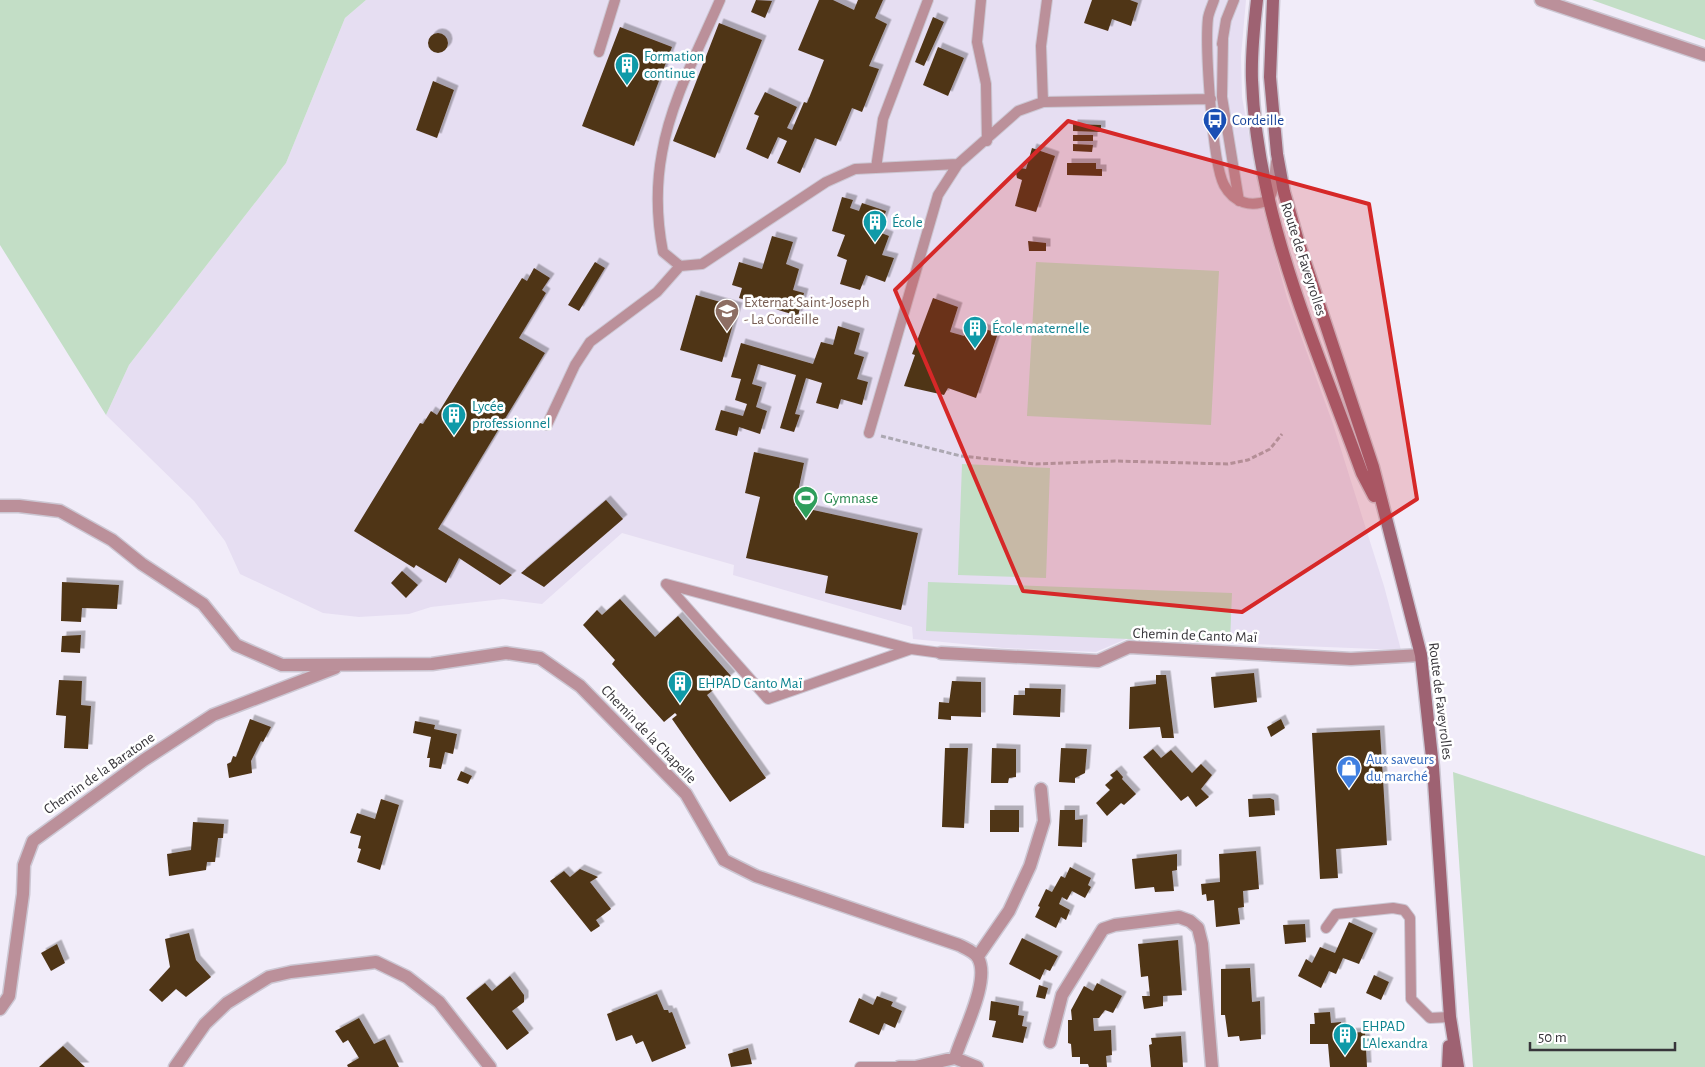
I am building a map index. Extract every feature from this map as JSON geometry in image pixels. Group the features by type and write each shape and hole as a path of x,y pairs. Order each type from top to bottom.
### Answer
{"main road":[{"name":"Route de Faveyrolles","path":"1257,0 1252,79 1261,162 1279,241 1359,464 1384,514"},
{"name":"Route de Faveyrolles","path":"1273,0 1270,77 1277,154 1298,241 1373,467 1421,655 1433,766 1450,1016 1458,1067"},
{"name":"Route de Faveyrolles","path":"1448,1067 1450,1016"}],"street":[{"path":"1542,0 1561,3 1705,55"},
{"name":"Chemin de la Chapelle","path":"0,506 20,506 60,511 112,540 142,564 203,604 236,645 282,666 432,664 506,653 540,658 580,686 686,794 724,860 756,876 959,945 978,956"},
{"name":"Chemin de Canto Maï","path":"940,653 1098,661 1129,647 1351,659 1421,655"},
{"name":"Chemin de la Baratone","path":"0,1009 8,996 23,894 24,865 33,841 144,760 213,715 344,665"},
{"path":"955,1058 979,993 983,972 978,956 1009,911 1030,866 1044,821 1041,789"},
{"path":"1050,1042 1062,995 1103,929 1115,925 1179,917 1190,921 1198,928 1202,944 1212,1067"},
{"path":"174,1067 205,1024 227,1003 269,977 291,972 376,962 407,977 439,1002 490,1067"},
{"path":"899,1067 914,1067 955,1058 977,1067"}],"lane":[{"path":"599,52 615,0"},
{"path":"720,0 677,100 662,154 658,223 662,252 680,266 702,264 826,182 855,169 958,164"},
{"path":"876,168 883,119 928,0"},
{"path":"981,0 977,42 986,84 986,141"},
{"path":"1043,102 1041,46 1047,0"},
{"path":"1214,0 1208,18 1211,99 1221,175 1230,193 1240,201 1252,205 1269,200 1273,189 1277,154"},
{"path":"1211,99 1226,20 1234,0"},
{"path":"1223,39 1222,97 1240,201"},
{"path":"869,434 938,196 958,164 1018,111 1043,102 1211,99"},
{"path":"547,425 575,365 590,342 657,292 680,266"},
{"path":"911,649 768,698 666,584 911,649 940,653"},
{"path":"1326,928 1336,914 1393,908 1404,910 1410,918 1411,999 1430,1018 1450,1016"},
{"path":"860,1067 899,1067"}],"path":[{"path":"869,434 960,456 1036,464 1115,461 1228,464 1248,460 1270,449 1282,434"}],"highlighted area":[{"path":"1068,121 1369,204 1417,499 1242,612 1023,591 895,290"}],"shaded area":[{"name":"Externat Saint-Joseph - La Cordeille","path":"366,0 1246,0 1241,56 1242,97 1262,206 1287,298 1333,424 1384,586 1401,650 1126,639 1096,652 1003,648 913,639 912,627 733,575 734,565 622,533 542,604 503,599 431,607 409,614 359,617 323,613 240,574 225,541 194,501 106,415 129,365 286,163 345,18"}],"green space":[{"path":"0,0 366,0 345,18 286,163 129,365 106,415 0,245"},
{"path":"1592,0 1705,0 1705,40"},
{"path":"1036,262 1219,271 1211,425 1027,416"},
{"path":"962,464 1050,468 1046,578 958,575"},
{"path":"928,582 1232,593 1230,643 926,631"},
{"path":"1453,772 1705,856 1705,1067 1473,1067"}],"building":[{"path":"756,0 772,1 765,18 751,12"},
{"path":"819,0 833,0 854,10 858,0 883,0 875,18 887,24 869,66 879,69 862,112 852,108 836,146 815,138 800,173 777,163 787,141 778,137 768,159 746,149 759,116 754,114 765,92 797,107 787,128 792,130 804,102 807,103 824,60 798,50"},
{"path":"1092,0 1130,0 1138,3 1131,26 1112,19 1108,31 1084,23"},
{"path":"933,17 944,22 924,66 915,62"},
{"path":"719,23 762,40 715,158 673,141"},
{"name":"Formation continue","path":"620,27 672,47 634,146 582,126"},
{"path":"438,33 445,36 448,43 445,50 438,53 431,50 428,43 431,36"},
{"path":"938,47 964,58 948,96 923,85"},
{"path":"433,81 454,90 437,138 416,130"},
{"path":"1073,124 1101,125 1101,132 1073,131"},
{"path":"1073,135 1093,135 1093,141 1073,141"},
{"path":"1073,144 1093,145 1092,152 1073,151"},
{"path":"1032,148 1055,156 1036,212 1015,206 1022,180 1017,178 1016,173 1021,168 1026,169"},
{"path":"1067,163 1096,163 1096,169 1102,169 1102,176 1067,175"},
{"name":"École","path":"842,197 853,200 850,208 859,211 862,203 886,211 879,232 889,236 882,255 894,258 885,282 866,275 860,290 840,284 847,260 837,256 845,235 832,231"},
{"path":"772,236 793,242 786,264 799,269 793,290 804,293 798,316 739,298 742,288 732,285 739,262 762,269"},
{"path":"1028,241 1046,243 1046,251 1029,251"},
{"path":"595,262 605,268 579,311 568,305"},
{"name":"Lycée professionnel","path":"534,268 550,278 542,290 546,293 519,338 545,353 438,529 512,575 500,585 459,558 446,583 416,565 414,568 354,531 420,423 423,424 431,411 437,415 522,278 527,281"},
{"path":"696,295 738,307 722,362 680,350"},
{"name":"École maternelle","path":"933,298 958,307 950,332 964,336 968,324 998,333 976,398 948,388 944,395 904,386 915,355 912,354"},
{"path":"838,326 860,333 854,354 864,357 857,379 868,382 862,405 841,399 838,409 816,403 822,383 806,378 795,414 800,415 794,432 780,428 796,375 758,364 752,384 762,387 756,407 767,411 760,434 739,427 737,436 715,430 721,410 743,416 747,404 735,400 741,379 731,377 741,343 813,364 821,342 833,345"},
{"name":"Gymnase","path":"754,452 804,463 795,506 918,533 901,610 825,593 828,576 746,558 760,497 745,493"},
{"path":"606,500 623,519 544,587 521,573"},
{"path":"402,571 418,585 406,598 391,583"},
{"path":"62,582 119,585 117,609 82,608 81,622 61,621"},
{"name":"EHPAD Canto Maï","path":"620,599 655,637 678,616 731,676 707,695 766,778 730,802 672,719 677,715 675,713 664,722 612,664 615,660 583,625 597,610 602,615"},
{"path":"81,635 80,653 61,652 62,636"},
{"path":"1254,673 1257,702 1214,708 1211,677"},
{"path":"1156,675 1166,675 1174,738 1162,738 1160,727 1129,729 1130,687 1156,684"},
{"path":"59,680 82,681 81,705 91,706 88,749 64,748 66,716 56,715"},
{"path":"952,681 981,682 981,717 951,716 951,720 938,719 939,702 949,703"},
{"path":"1025,688 1061,689 1060,717 1013,715 1014,695 1025,695"},
{"path":"250,719 271,727 263,742 261,741 251,761 252,773 229,778 227,764 231,762 233,756 236,757"},
{"path":"1281,719 1285,728 1271,737 1267,727"},
{"path":"415,721 435,725 434,729 457,734 453,754 445,752 441,769 429,767 430,758 427,758 431,737 413,733"},
{"name":"Aux saveurs du marché","path":"1380,730 1387,845 1336,849 1338,878 1320,879 1312,733"},
{"path":"945,748 968,748 964,828 942,827"},
{"path":"992,748 1016,749 1016,777 1009,778 1008,783 991,783"},
{"path":"1061,748 1087,749 1085,773 1075,778 1075,783 1059,782"},
{"path":"1153,749 1161,758 1171,750 1192,773 1201,764 1212,775 1201,789 1209,797 1196,807 1188,796 1181,801 1143,757"},
{"path":"1117,770 1123,777 1122,779 1136,794 1124,805 1121,803 1107,816 1096,803 1110,790 1105,785 1113,778 1110,775"},
{"path":"461,771 472,776 468,784 457,780"},
{"path":"1270,798 1274,800 1275,815 1249,817 1248,799"},
{"path":"381,799 399,805 380,870 357,862 361,849 358,848 361,836 350,833 357,813 375,819"},
{"path":"990,810 1019,810 1019,832 990,832"},
{"path":"1060,810 1075,810 1075,820 1083,819 1082,847 1058,846"},
{"path":"193,822 224,824 223,838 218,838 215,862 207,862 206,870 169,876 167,854 191,850"},
{"path":"1256,851 1259,889 1243,891 1244,907 1238,908 1240,924 1216,927 1214,900 1207,901 1206,894 1202,895 1201,884 1220,882 1219,854"},
{"path":"1177,854 1177,870 1172,871 1174,891 1155,892 1154,887 1135,889 1132,859"},
{"path":"1070,867 1091,878 1088,885 1091,887 1085,898 1072,891 1067,900 1062,897 1059,904 1070,910 1066,920 1061,917 1056,928 1035,917 1046,889 1052,892 1061,876 1065,878"},
{"path":"580,869 598,877 590,882 611,909 596,920 600,926 591,932 550,881 564,871 570,877"},
{"path":"1349,922 1373,933 1359,964 1343,958 1336,974 1329,971 1321,988 1298,976 1306,959 1312,963 1320,947 1335,953"},
{"path":"1305,924 1306,942 1285,944 1283,925"},
{"path":"189,933 196,960 211,977 186,997 176,989 162,1002 149,990 170,967 165,939"},
{"path":"1022,938 1058,956 1050,971 1045,969 1040,980 1009,964"},
{"path":"1178,940 1182,995 1163,996 1163,1006 1144,1009 1142,996 1150,996 1148,976 1141,977 1138,944"},
{"path":"57,944 65,963 51,971 41,953"},
{"path":"1250,968 1252,1002 1260,1001 1261,1039 1240,1041 1239,1036 1228,1037 1225,1015 1221,1015 1221,969"},
{"path":"1374,975 1389,982 1381,1000 1366,993"},
{"path":"510,976 524,995 524,1002 512,1011 529,1033 507,1050 466,998 485,983 492,991"},
{"path":"1097,983 1122,996 1113,1013 1105,1010 1099,1018 1093,1018 1094,1031 1111,1030 1112,1055 1106,1056 1107,1067 1089,1067 1088,1064 1080,1064 1080,1057 1072,1057 1071,1044 1068,1043 1068,1020 1072,1020 1071,1010 1084,986 1093,991"},
{"path":"1039,985 1048,988 1045,999 1036,997"},
{"path":"657,994 664,1010 668,1010 669,1013 672,1012 686,1048 652,1062 643,1041 636,1044 632,1035 616,1041 607,1014"},
{"path":"877,996 893,1002 891,1006 902,1011 895,1028 884,1023 879,1035 849,1022 859,998 873,1005"},
{"path":"991,1001 1019,1006 1018,1015 1024,1016 1022,1026 1027,1027 1023,1043 992,1037 996,1021 989,1020"},
{"name":"EHPAD L'Alexandra","path":"1330,1012 1331,1023 1341,1022 1342,1033 1365,1032 1367,1067 1330,1067 1328,1044 1310,1044 1310,1024 1315,1024 1314,1013"},
{"path":"359,1018 374,1044 385,1039 399,1067 348,1067 347,1065 359,1058 348,1040 343,1043 335,1031"},
{"path":"1181,1036 1183,1067 1151,1067 1149,1045 1152,1044 1151,1038"},
{"path":"63,1046 85,1067 39,1067"},
{"path":"748,1048 752,1064 731,1067 728,1054"}],"place":[{"name":"Formation continue","path":"627,86"},
{"name":"Cordeille","path":"1215,141"},
{"name":"École","path":"875,243"},
{"name":"Externat Saint-Joseph - La Cordeille","path":"727,332"},
{"name":"École maternelle","path":"975,349"},
{"name":"Lycée professionnel","path":"454,436"},
{"name":"Gymnase","path":"806,519"},
{"name":"EHPAD Canto Maï","path":"680,704"},
{"name":"Aux saveurs du marché","path":"1349,789"},
{"name":"EHPAD L'Alexandra","path":"1345,1056"}]}
